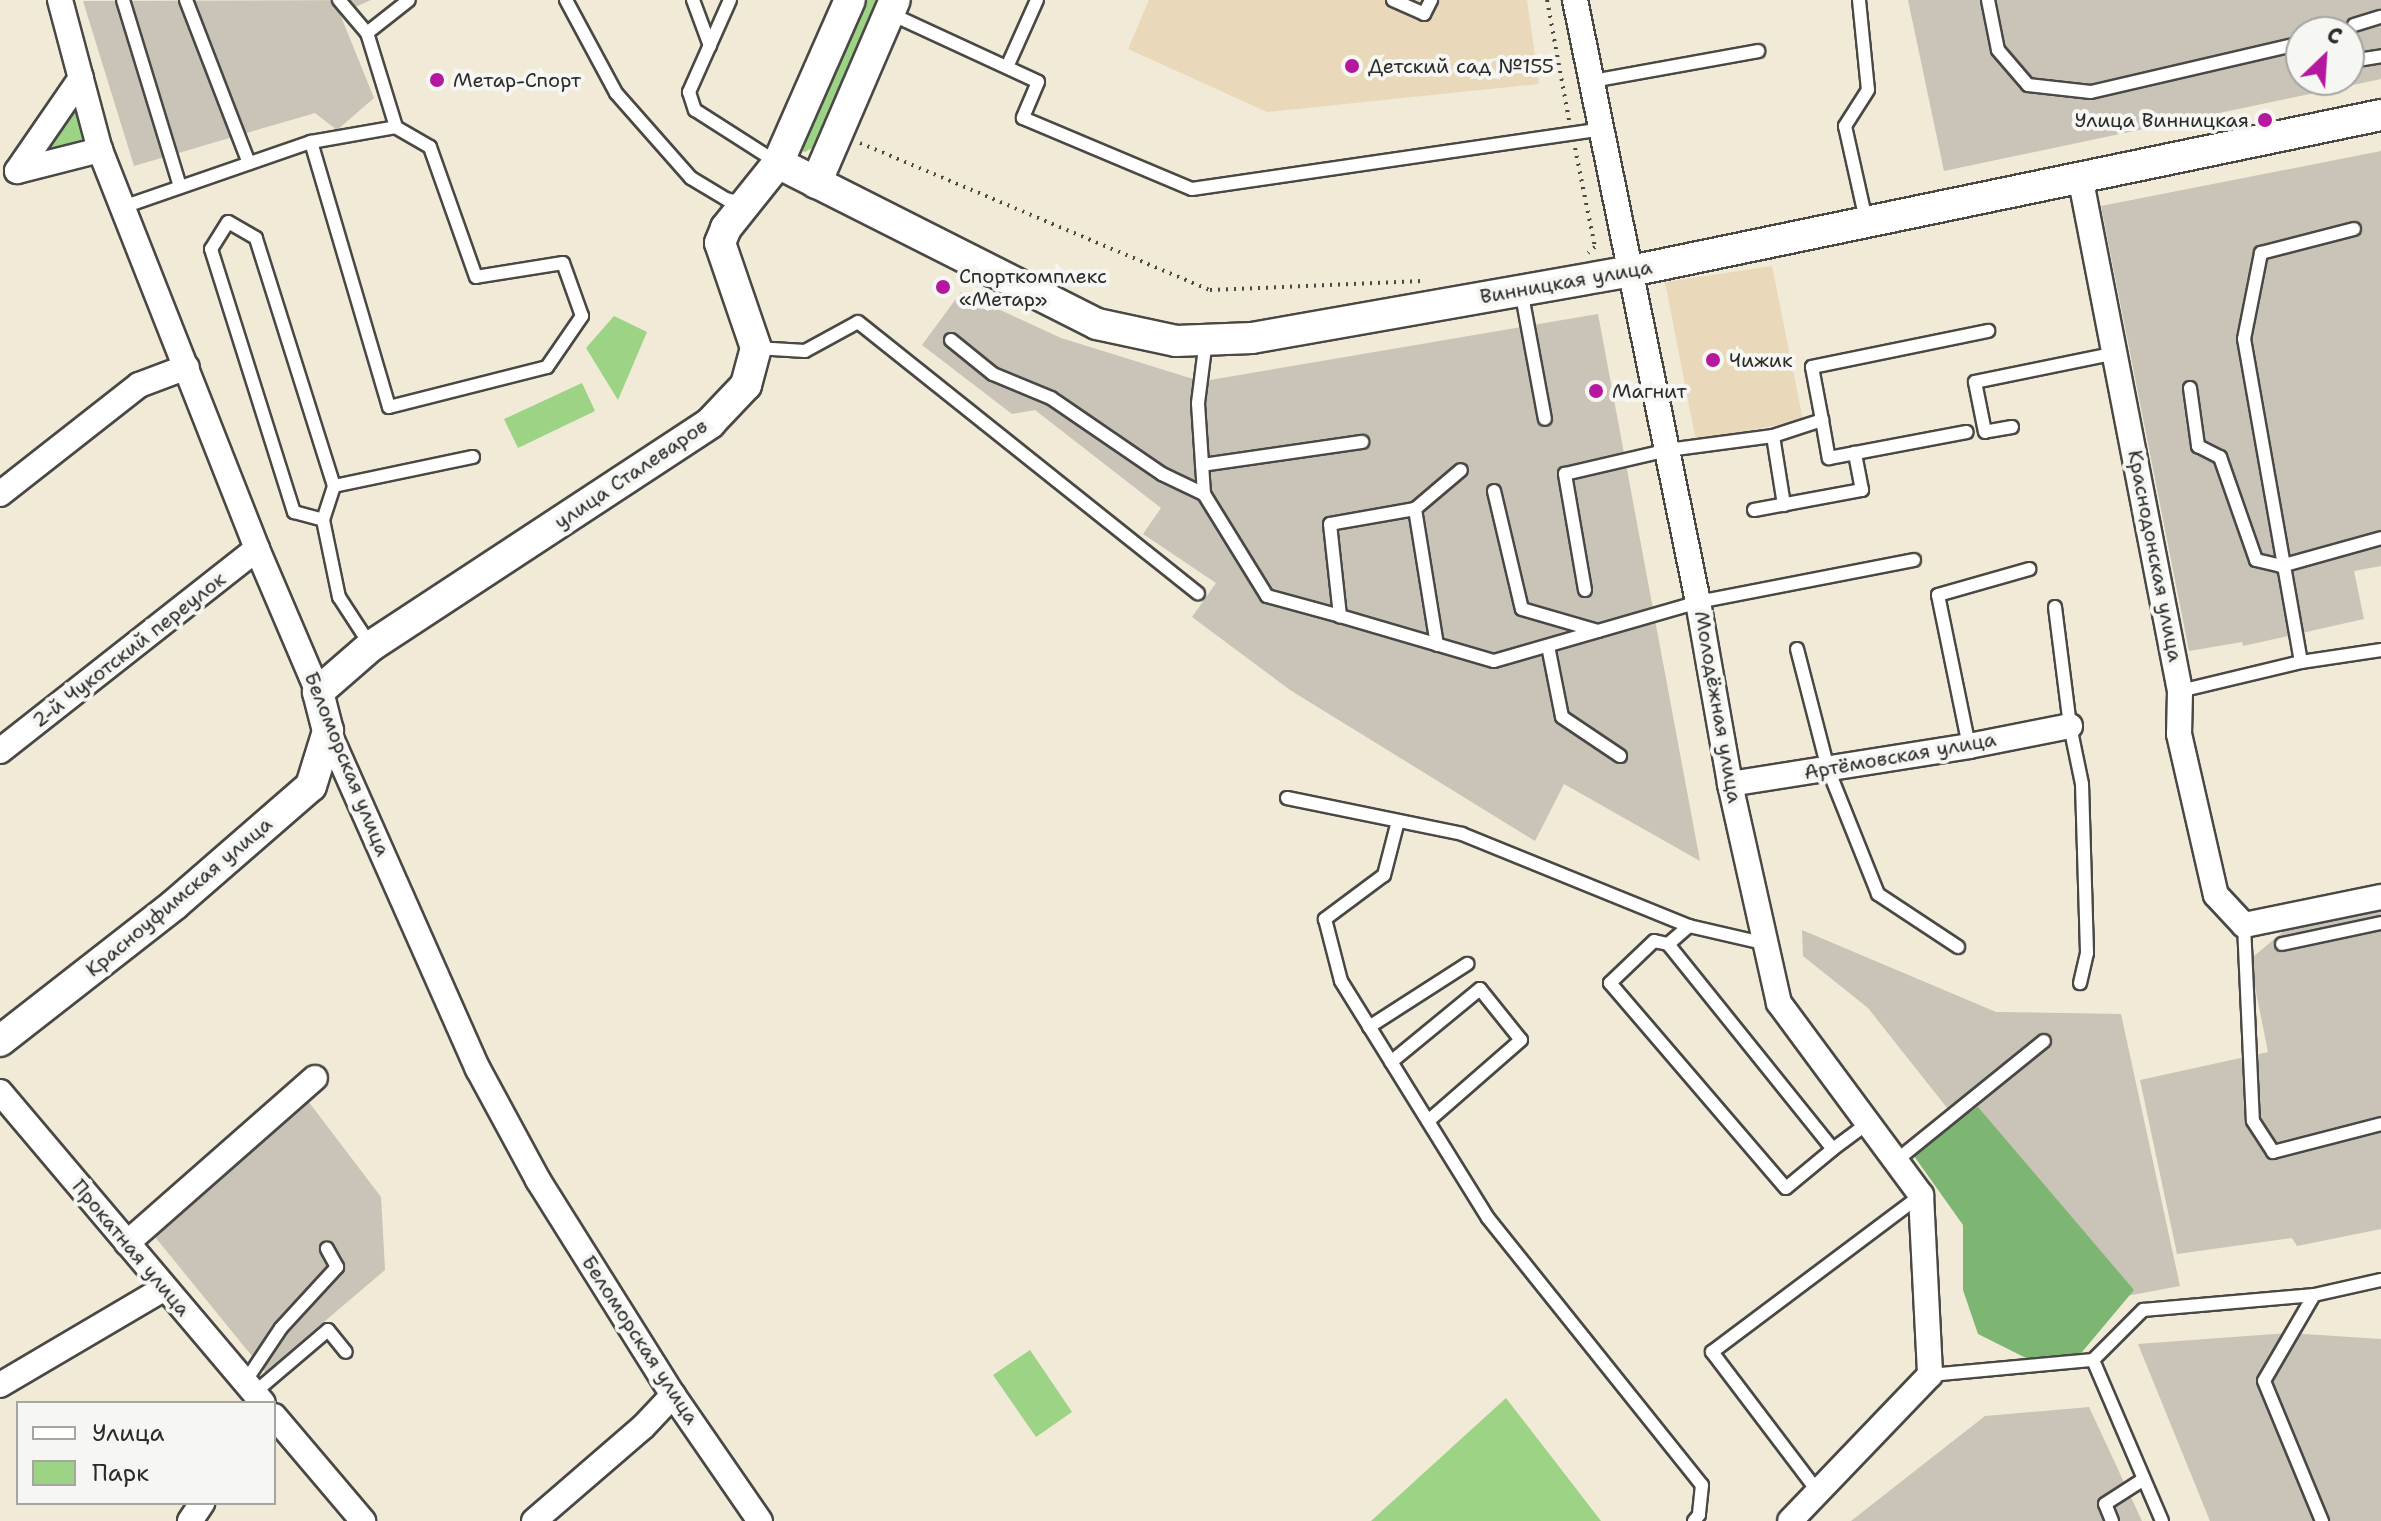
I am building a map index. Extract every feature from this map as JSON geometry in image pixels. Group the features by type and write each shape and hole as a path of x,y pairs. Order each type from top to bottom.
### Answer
{"street":[{"name":"Беломорская улица","path":"60,0 100,150 257,549 318,692 328,731 478,1069 538,1180 673,1395 760,1521"},
{"path":"756,348 720,243 726,228 778,163 850,0"},
{"name":"Молодёжная улица","path":"1575,0 1668,450 1730,784 1779,1003 1921,1195"},
{"path":"816,183 892,6"},
{"path":"8,178 81,78"},
{"name":"Винницкая улица","path":"778,163 1097,324 1176,341 1252,338 1631,271 2381,115"},
{"path":"8,178 100,150"},
{"name":"Краснодонская улица","path":"2080,176 2180,691 2179,734 2216,895 2244,925"},
{"name":"улица Сталеваров","path":"318,692 371,646 710,423 746,385 756,348"},
{"path":"0,494 139,385 187,367"},
{"name":"2-й Чукотский переулок","path":"0,751 257,549"},
{"name":"Артёмовская улица","path":"1730,784 1969,746 2070,726"},
{"name":"Красноуфимская улица","path":"0,1041 174,905 311,786 328,731"},
{"path":"2244,925 2381,897"},
{"path":"127,1243 315,1078"},
{"name":"Прокатная улица","path":"0,1092 254,1393"},
{"path":"1807,1511 1930,1375 1921,1195"},
{"path":"0,1385 165,1288"},
{"path":"534,1521 643,1427 673,1395"},
{"path":"276,1418 363,1521"}],"lane":[{"path":"123,0 180,187"},
{"path":"186,0 249,163"},
{"path":"339,0 367,33 396,127"},
{"path":"367,33 409,0"},
{"path":"566,0 616,93 691,178 726,199 745,204"},
{"path":"693,0 710,46"},
{"path":"730,0 689,92 695,110 778,163"},
{"path":"1007,67 1037,0"},
{"path":"1393,0 1424,14 1431,0"},
{"path":"1859,0 1868,90 1845,126 1867,223"},
{"path":"1988,0 1998,50 2028,85 2091,92 2285,47"},
{"path":"892,6 1038,82 1023,118 1192,189 1602,129"},
{"path":"1592,81 1758,51"},
{"path":"123,207 311,142 396,127 430,147 476,277 563,263 582,316 547,367 389,407 311,142"},
{"path":"323,520 294,512 211,249 228,222 256,238 334,486 323,520 339,597 371,646"},
{"path":"2301,662 2281,566 2244,339 2261,253 2354,229"},
{"path":"1521,290 1545,419"},
{"path":"756,348 805,351 858,322 1198,593"},
{"path":"1967,432 1829,458 1812,367 1988,331"},
{"path":"951,340 993,374 1051,398 1162,474 1204,494"},
{"path":"1206,340 1198,403 1204,494 1267,596 1494,661 1698,602 1914,560"},
{"path":"2012,427 1985,432 1975,382 2116,353"},
{"path":"2190,388 2198,446 2220,457 2256,560 2281,566 2381,538"},
{"path":"1585,590 1565,474 1668,450 1773,436 1822,420"},
{"path":"1773,436 1784,505"},
{"path":"1202,465 1362,442"},
{"path":"1754,510 1862,490 1855,453"},
{"path":"334,486 473,457"},
{"path":"1340,616 1330,524 1415,509 1461,470"},
{"path":"1494,491 1522,609 1598,631"},
{"path":"1415,509 1437,645"},
{"path":"1969,746 1938,595 2029,569"},
{"path":"2055,607 2082,799 2087,953 2080,983"},
{"path":"1548,646 1562,717 1620,756"},
{"path":"1797,649 1828,769 1878,894 1958,947"},
{"path":"2180,691 2301,662 2381,650"},
{"path":"1287,798 1462,834 1689,926 1767,944"},
{"path":"1398,821 1384,875 1325,919 1341,981 1488,1218 1702,1485 1699,1515 1694,1521"},
{"path":"2282,944 2381,923"},
{"path":"2244,925 2253,1121 2273,1152 2381,1124"},
{"path":"1668,944 1689,926"},
{"path":"1833,1149 1668,944 1654,941 1610,983 1786,1188 1868,1123"},
{"path":"1369,1027 1467,964"},
{"path":"1391,1062 1480,989 1521,1040 1428,1121"},
{"path":"1897,1160 2044,1041"},
{"path":"1807,1511 1712,1352 1921,1195"},
{"path":"254,1393 281,1328 337,1267 327,1249"},
{"path":"1930,1375 2093,1360 2143,1310 2314,1295 2381,1280"},
{"path":"2314,1295 2264,1381 2322,1521"},
{"path":"254,1393 328,1330 346,1352"},
{"path":"2093,1360 2162,1521"},
{"path":"2112,1521 2105,1504 2144,1479"}],"path":[{"path":"1547,0 1595,247 1583,256"},
{"path":"859,143 1210,290 1424,280"}],"shaded area":[{"path":"371,0 340,14 374,98 337,130 315,113 134,166 83,1"},
{"name":"Детский сад №155","path":"1149,0 1527,0 1539,84 1267,112 1128,49"},
{"path":"1908,0 2381,0 2381,79 2365,82 2365,16 2285,16 2285,96 2300,96 1944,171"},
{"path":"2381,151 2381,566 2354,571 2364,619 2243,646 2242,642 2189,651 2101,206"},
{"path":"1772,266 1803,420 1696,441 1665,282"},
{"path":"961,292 1061,338 1190,378 1210,380 1598,314 1700,861 1564,784 1535,841 1290,690 1192,617 1216,583 1143,534 1161,508 1035,410 1012,414 922,345"},
{"path":"2381,908 2381,1229 2297,1246 2292,1238 2177,1254 2140,1080 2268,1052 2251,967 2254,956 2290,926"},
{"path":"1802,930 1996,1012 2121,1014 2180,1286 2100,1301 1868,1008 1803,956"},
{"path":"308,1101 381,1197 385,1270 265,1372 151,1232"},
{"path":"2289,1333 2381,1339 2381,1521 2210,1521 2138,1344"},
{"path":"2089,1407 2142,1521 1851,1521 1985,1416"}],"green space":[{"path":"856,0 876,0 812,148 805,152 796,148"},
{"path":"79,106 86,139 42,154"},
{"path":"614,316 647,332 618,400 586,348"},
{"path":"582,383 595,411 518,448 504,419"},
{"path":"1978,1107 2134,1290 2077,1358 2036,1363 1978,1334 1963,1290 1963,1225 1909,1149"},
{"path":"1030,1350 1072,1412 1036,1437 993,1375"},
{"path":"1506,1398 1601,1521 1371,1521"}],"place":[{"name":"Детский сад №155","path":"1352,66"},
{"name":"Метар-Спорт","path":"437,80"},
{"name":"Улица Винницкая","path":"2265,120"},
{"name":"Спорткомплекс «Метар»","path":"943,287"},
{"name":"Чижик","path":"1713,360"},
{"name":"Магнит","path":"1596,391"}]}
